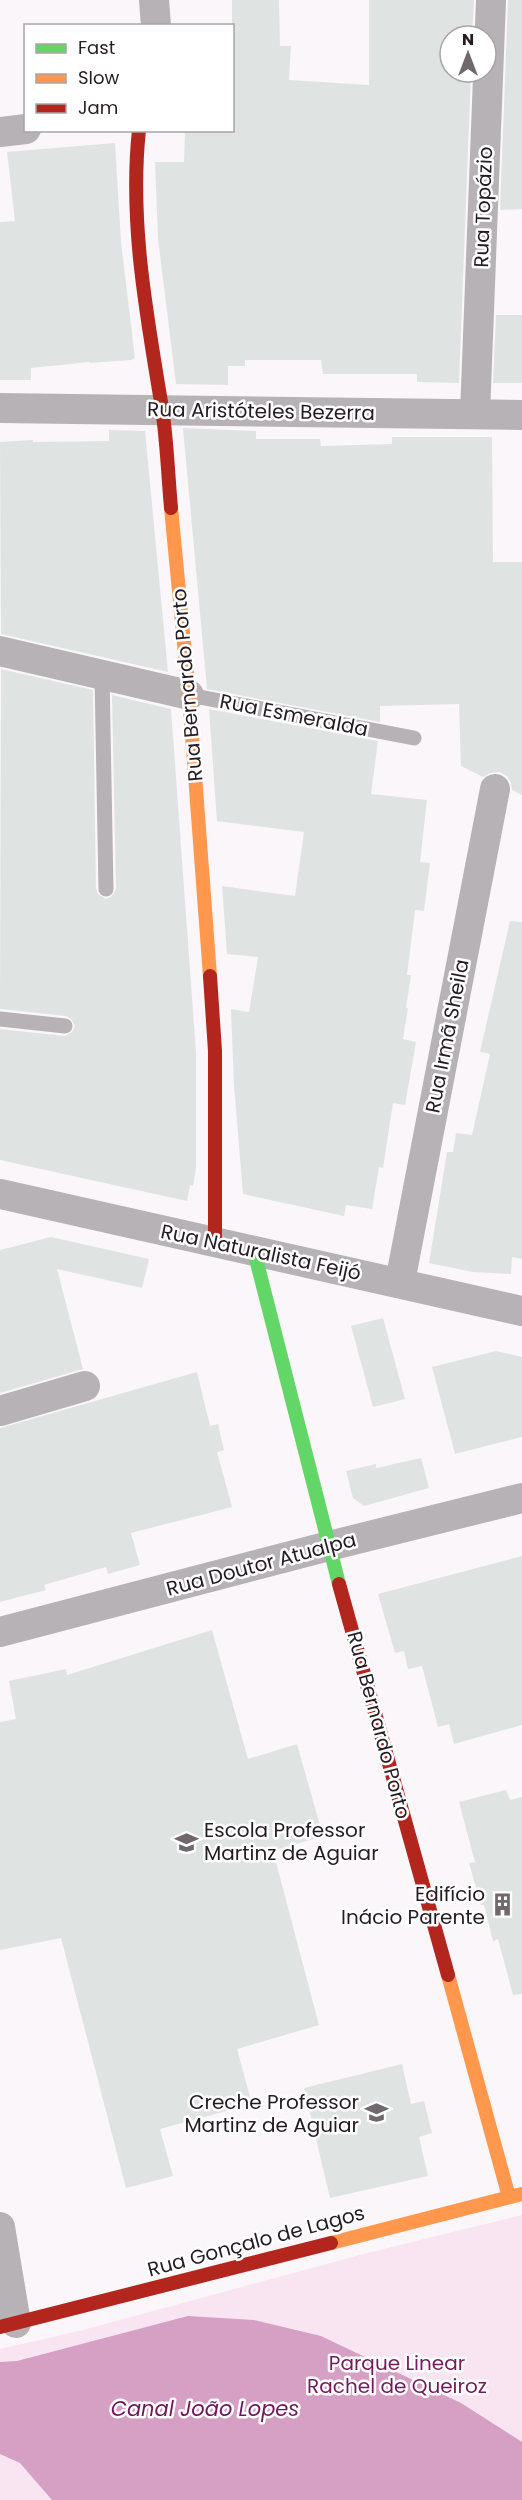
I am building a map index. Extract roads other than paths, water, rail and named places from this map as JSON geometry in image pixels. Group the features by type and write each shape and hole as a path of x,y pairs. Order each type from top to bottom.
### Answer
{"street":[{"path":"154,0 156,24"},
{"name":"Rua Topázio","path":"475,414 491,0"},
{"path":"0,132 24,129"},
{"name":"Rua Bernardo Porto","path":"139,132 135,158 135,201 153,363 162,410 189,695 215,1051 215,1242"},
{"name":"Rua Aristóteles Bezerra","path":"0,408 522,415"},
{"name":"Rua Esmeralda","path":"0,651 189,695"},
{"name":"Rua Irmã Sheila","path":"400,1282 495,789"},
{"name":"Rua Naturalista Feijó","path":"0,1194 522,1311"},
{"name":"Rua Bernardo Porto","path":"254,1251 329,1546 516,2196"},
{"path":"0,1411 85,1386"},
{"name":"Rua Doutor Atualpa","path":"0,1632 522,1498"},
{"name":"Rua Gonçalo de Lagos","path":"8,2325 516,2196"},
{"path":"0,2227 8,2325"}],"lane":[{"path":"102,675 106,889"},
{"name":"Rua Esmeralda","path":"189,695 414,738"},
{"path":"0,1019 65,1026"}],"water":[{"name":"Canal João Lopes","path":"188,2316 254,2320 321,2336 461,2403 522,2442 522,2500 52,2500 20,2463 0,2454 0,2362 17,2361"}],"place":[{"name":"Escola Professor Martinz de Aguiar","path":"186,1842"},
{"name":"Edifício Inácio Parente","path":"503,1905"},
{"name":"Creche Professor Martinz de Aguiar","path":"377,2113"}],"park label":[{"name":"Parque Linear Rachel de Queiroz","path":"397,2374"}]}
